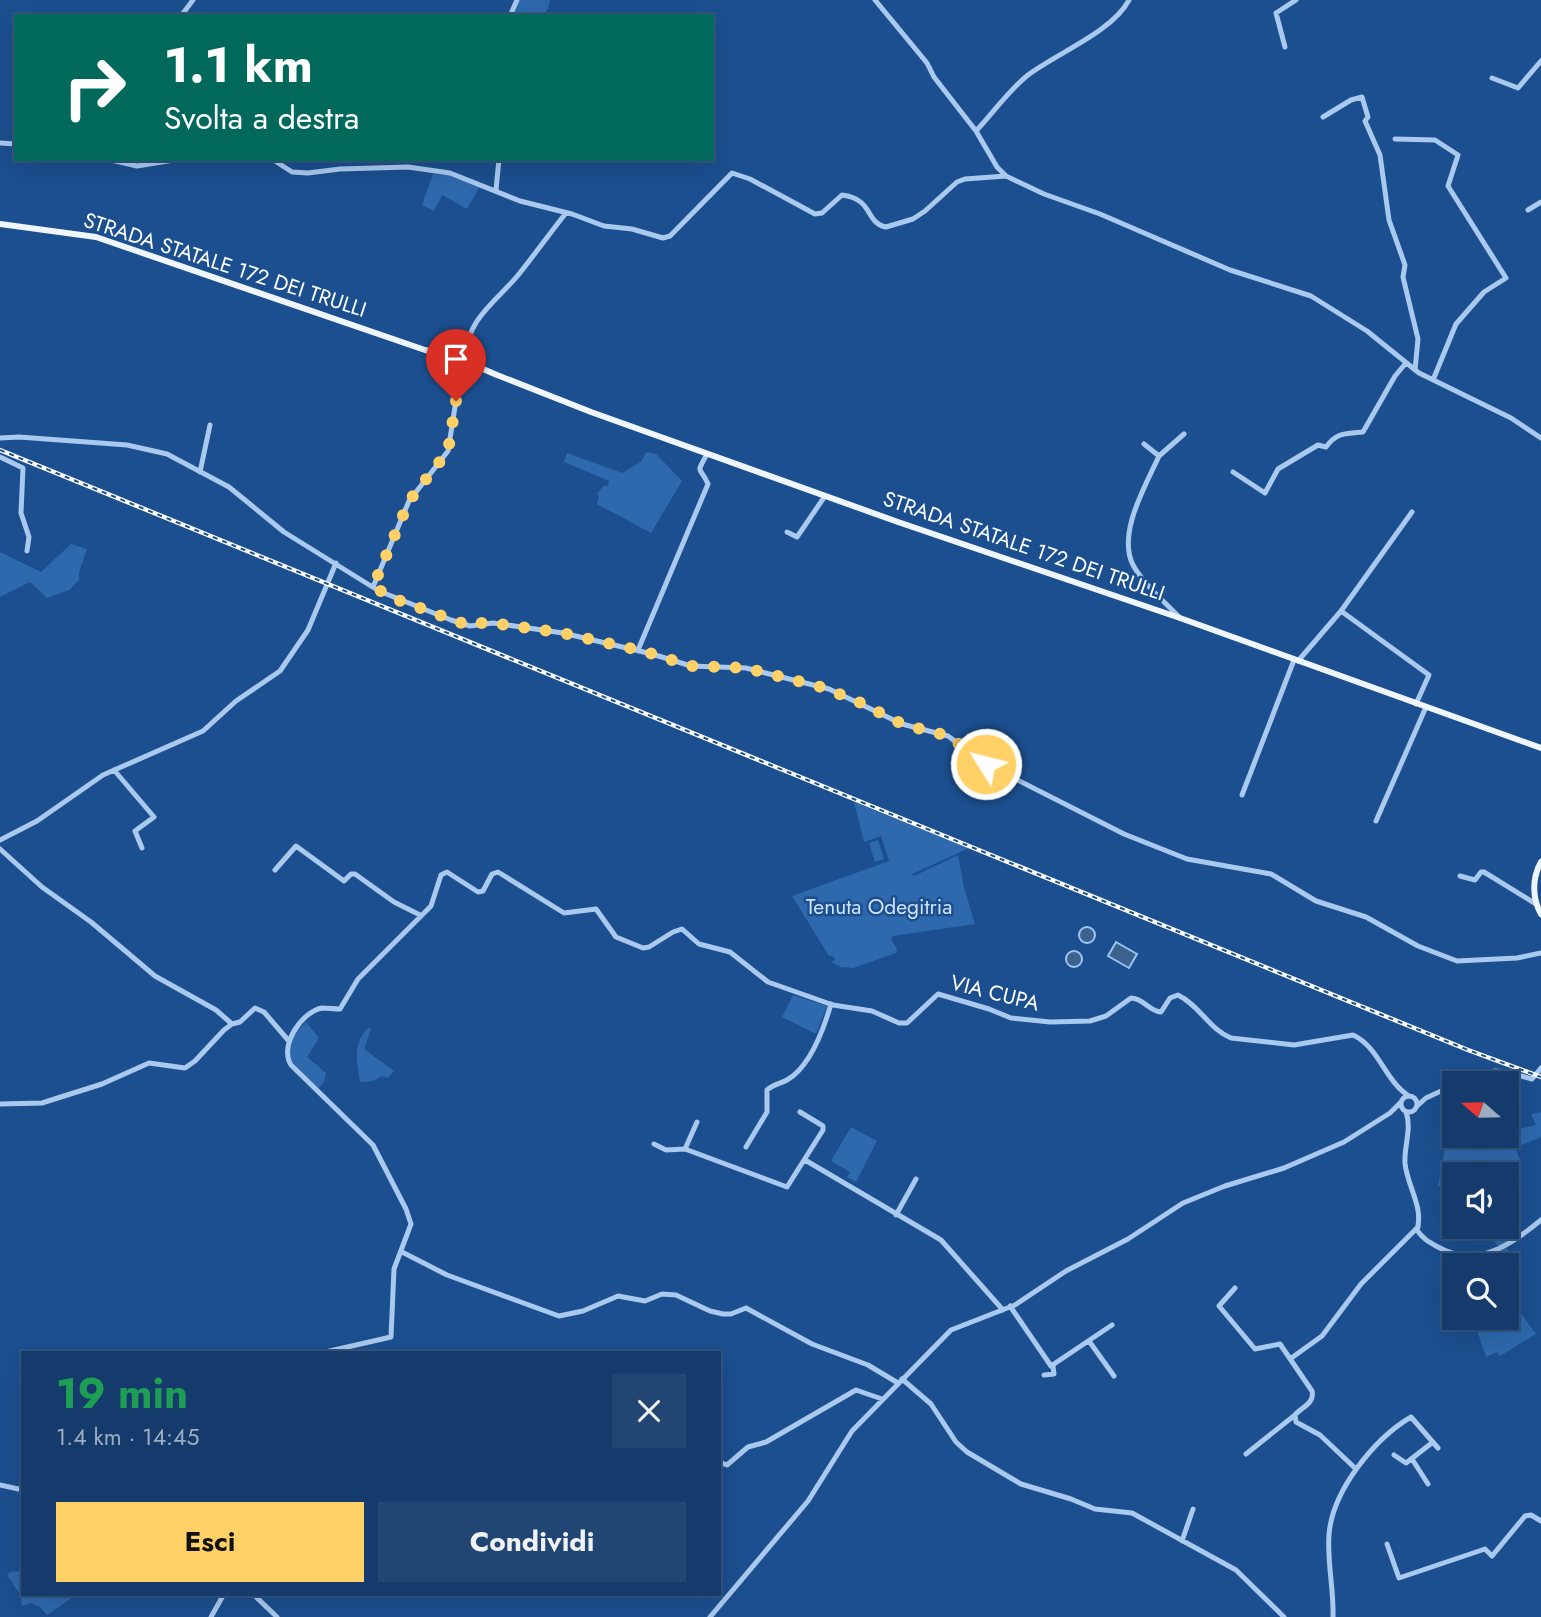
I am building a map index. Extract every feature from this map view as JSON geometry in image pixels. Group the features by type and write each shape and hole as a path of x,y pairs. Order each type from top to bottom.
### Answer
{"main road":[{"name":"STRADA STATALE 172 DEI TRULLI","path":"0,224 96,237 447,358 447,368 453,373 497,375"},
{"name":"STRADA STATALE 172 DEI TRULLI","path":"458,350 476,366 591,412 1180,618 1541,748"},
{"path":"447,358 458,350"},
{"path":"465,372 469,358"},
{"path":"1541,862 1535,877 1536,904 1541,914"}],"street":[{"path":"875,0 927,63 934,77 976,131 997,167 1006,176 1230,270 1311,296 1367,331 1415,370 1511,418 1541,438"},
{"path":"976,131 1026,76 1098,30 1120,12 1129,0"},
{"path":"1285,47 1276,13 1296,0"},
{"path":"1492,78 1518,88 1541,61"},
{"path":"1322,117 1351,100 1362,97 1368,117 1365,121 1380,155 1389,220 1405,265 1403,277 1418,340 1415,370"},
{"path":"1395,139 1435,140 1458,155 1448,186 1506,278 1484,292 1456,324 1433,380"},
{"path":"116,161 137,166 168,161"},
{"path":"275,161 292,172 408,167 450,173 520,201 604,226 632,229 663,239 670,236 732,173 750,179 815,214 822,212 842,195 853,198 864,203 879,226 886,227 913,219 964,179 1006,176"},
{"path":"496,190 499,161"},
{"path":"1528,210 1541,202"},
{"path":"458,350 471,337 483,312 516,278 566,213"},
{"path":"469,358 471,337"},
{"path":"1233,472 1265,493 1279,469 1318,445 1326,447 1333,438 1363,432 1395,376 1406,363"},
{"path":"373,587 409,501 448,451 458,388 465,372"},
{"path":"453,373 458,388"},
{"path":"200,472 210,425"},
{"path":"1180,618 1132,564 1129,544 1133,514 1158,456 1184,434"},
{"path":"0,438 127,445 167,454 229,487 284,531 398,600 470,626 486,622 563,633 638,650 691,666 746,668 828,689 902,724 948,736 986,764 1124,834 1187,859 1270,874 1316,901 1366,917 1418,946 1457,961 1517,958 1541,953"},
{"path":"1144,444 1158,456"},
{"path":"638,650 704,493 707,480 699,472 699,468 707,454"},
{"path":"0,457 23,468 21,513 29,537 27,551"},
{"path":"787,532 797,537 825,496"},
{"path":"1242,795 1296,660 1341,611 1412,512"},
{"path":"0,840 37,821 103,775 203,731 236,701 279,671 308,630 336,563"},
{"path":"1341,611 1429,675 1416,704"},
{"path":"1376,821 1426,707"},
{"path":"114,770 154,817 135,831 142,848"},
{"path":"275,870 293,846 296,846 344,881 351,874 355,874 394,902 420,915 358,979 340,1009 320,1009 314,1012 298,1026 288,1041 286,1052 291,1065 364,1135 381,1158 411,1224 394,1269 391,1337 330,1351"},
{"path":"0,849 33,880 92,922 155,976 216,1010 232,1024"},
{"name":"VIA CUPA","path":"420,915 430,906 441,875 447,872 478,892 483,891 492,874 498,872 564,913 596,909 616,937 643,948 682,929 699,944 730,952 768,982 831,1004 872,1012 904,1024 938,994 1011,1018 1049,1022 1090,1021 1106,1016 1131,998 1161,1012 1170,998 1178,995 1190,1002 1222,1034 1231,1038 1283,1045 1348,1035 1358,1037 1371,1050 1399,1089"},
{"path":"1460,876 1471,881 1475,880 1480,872 1484,872 1536,904"},
{"path":"746,1147 767,1112 767,1090 788,1080 811,1056 831,1004"},
{"path":"0,1104 42,1103 102,1084 149,1063 185,1068 220,1033 257,1008 264,1012 288,1041"},
{"path":"1519,1075 1532,1079 1541,1068"},
{"path":"1399,1089 1411,1097 1426,1098"},
{"path":"1399,1089 1401,1102 1410,1110"},
{"path":"1391,1113 1410,1110 1442,1091"},
{"path":"711,1617 808,1501 847,1437 951,1330 1003,1310 1066,1271 1128,1239 1183,1203 1225,1186 1284,1168 1344,1142 1391,1113 1401,1102 1411,1097"},
{"path":"1411,1097 1405,1165 1420,1216 1418,1227 1422,1237 1449,1253 1468,1257 1506,1246 1541,1220"},
{"path":"654,1144 666,1150 685,1149 787,1187 824,1128 800,1112"},
{"path":"685,1149 697,1122"},
{"path":"805,1160 941,1240 1003,1310"},
{"path":"897,1215 916,1179"},
{"path":"1290,1359 1322,1336 1360,1284 1418,1227"},
{"path":"402,1252 447,1275 559,1316 576,1314 618,1296 645,1301 662,1294 676,1295 723,1314 749,1309 812,1344 868,1365 900,1381 931,1404 962,1448 1021,1484 1072,1499 1092,1508 1132,1513 1238,1572 1284,1617"},
{"path":"1235,1288 1219,1306 1255,1349 1279,1343 1313,1394 1310,1402 1246,1454"},
{"path":"1010,1306 1053,1366 1054,1374 1044,1375"},
{"path":"1053,1366 1112,1325"},
{"path":"1090,1341 1114,1376"},
{"path":"721,1463 727,1465 748,1447 768,1441 856,1390 882,1399"},
{"path":"1295,1415 1296,1422 1320,1435 1356,1469"},
{"path":"1333,1617 1329,1534 1335,1510 1356,1469 1362,1459 1411,1417 1435,1445 1403,1463 1394,1455"},
{"path":"1412,1459 1428,1484"},
{"path":"0,1485 21,1490"},
{"path":"1182,1541 1193,1509"},
{"path":"1387,1544 1399,1578 1485,1549 1493,1556 1525,1516 1531,1515 1541,1521"},
{"path":"211,1617 223,1596"},
{"path":"255,1596 277,1617"}],"green space":[{"path":"520,0 550,0 544,14 512,14"},
{"path":"433,174 449,175 480,186 467,209 442,195 434,211 422,205"},
{"path":"646,452 656,454 682,481 651,533 597,504 597,494 603,486 608,486 609,481 564,462 567,453 622,473 641,462"},
{"path":"71,544 87,549 79,580 69,590 47,598 30,582 0,597 0,552 41,572"},
{"name":"Tenuta Odegitria","path":"854,802 969,848 912,874 914,876 958,855 975,924 893,936 891,939 897,949 896,953 853,968 840,967 831,962 835,960 833,956 829,956 792,896 889,861 881,836 864,842"},
{"path":"878,840 884,859 875,862 869,843"},
{"path":"793,995 827,1006 816,1034 782,1017"},
{"path":"306,1022 319,1038 307,1057 326,1073 324,1082 318,1089 288,1058 291,1038"},
{"path":"368,1028 371,1029 364,1049 394,1071 388,1078 382,1076 373,1081 360,1082 358,1047"},
{"path":"1541,1112 1541,1137 1519,1146 1519,1129 1536,1125 1531,1114"},
{"path":"851,1127 877,1141 856,1182 847,1177 850,1172 831,1161"},
{"path":"1445,1148 1515,1148 1521,1162 1519,1163 1443,1162"},
{"path":"1442,1165 1442,1187 1438,1186"},
{"path":"1492,1239 1510,1239 1499,1247"},
{"path":"1505,1248 1508,1250 1507,1253 1488,1253"},
{"path":"1519,1311 1536,1334 1500,1356 1497,1352 1486,1357 1477,1330 1519,1330"},
{"path":"21,1571 21,1596 7,1575"},
{"path":"21,1596 72,1598 47,1615 40,1607 31,1603 22,1606"}],"shaded area":[{"path":"1087,927 1093,929 1093,941 1087,943 1081,941 1079,935 1081,929"},
{"path":"1116,942 1137,954 1129,968 1108,956"},
{"path":"1074,951 1080,953 1080,965 1074,967 1068,965 1066,959 1068,953"}],"railway":[{"path":"0,450 1468,1050 1541,1077"}],"route":[{"path":"456,401 448,451 409,501 373,587 398,600 470,626 486,622 563,633 643,651 700,668 746,668 796,679 855,700 918,730 948,736 986,764"}]}
